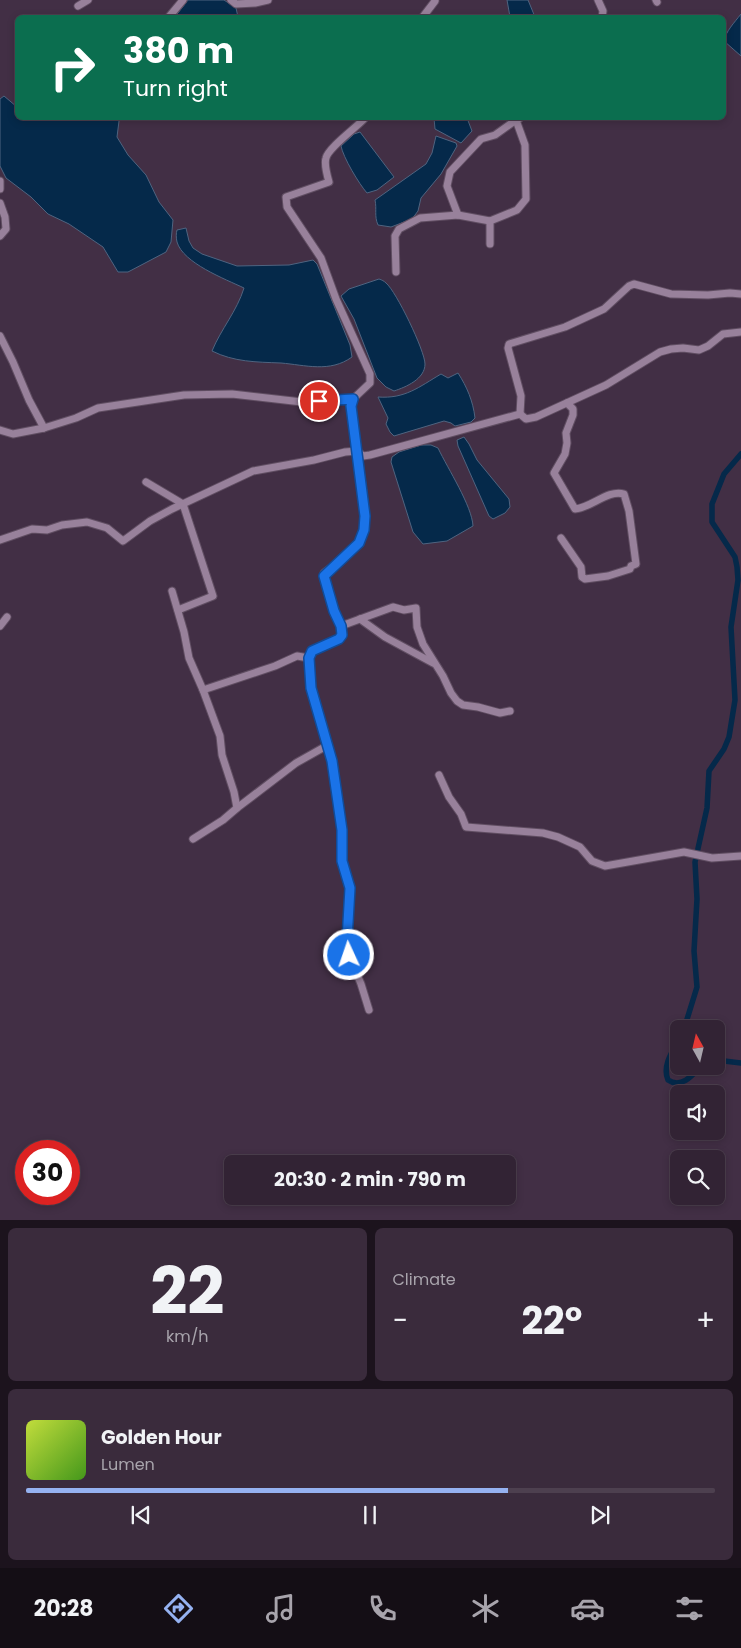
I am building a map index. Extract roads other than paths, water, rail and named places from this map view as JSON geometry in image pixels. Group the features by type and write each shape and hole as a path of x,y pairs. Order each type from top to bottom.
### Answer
{"street":[{"path":"78,6 88,0"},
{"path":"170,15 183,0"},
{"path":"231,0 236,4 268,0"},
{"path":"424,15 433,0"},
{"path":"598,0 603,11 602,15"},
{"path":"363,120 329,150 325,159 329,182 286,197 287,207 321,258 336,299 370,374 370,383 353,399 351,406 365,516 362,536 359,543 348,555 324,573 334,611 341,626 341,638 316,649 310,654 309,658 311,688 328,745 342,830 342,861 350,893 347,940 349,955 369,1010"},
{"path":"458,215 447,186 450,172 481,139 495,135 517,120"},
{"path":"396,272 394,236 399,229 420,218 458,215 490,221 517,210 526,199 525,145 518,120"},
{"path":"0,181 0,189"},
{"path":"0,203 6,228 0,236"},
{"path":"490,221 490,244"},
{"path":"520,414 521,396 508,348 510,344 565,327 604,309 629,286 634,284 671,294 708,296 730,293 741,294"},
{"path":"520,414 526,419 536,417 606,385 660,352 683,348 699,350 708,346 722,334 741,332"},
{"path":"0,336 44,428"},
{"path":"0,430 13,434 44,428 76,418 98,408 184,396 232,394 302,402 353,399"},
{"path":"561,538 581,567 582,577 585,579 608,576 630,569 631,566 636,564 629,511 624,494 610,495 578,510 575,509 554,473 565,454 566,434 573,415 573,409 567,402"},
{"path":"0,540 32,529 47,530 62,525 87,522 107,528 123,541 150,521 253,471 346,452 357,451 363,456 370,455 520,414"},
{"path":"146,482 183,504 214,596 178,610"},
{"path":"172,591 189,658 220,736 222,755 236,808"},
{"path":"341,626 393,607 404,610 416,608 417,627 427,653 457,701 463,705 500,713 510,711"},
{"path":"0,626 7,617"},
{"path":"360,619 385,637 435,664"},
{"path":"203,690 275,666 298,656 309,658"},
{"path":"193,839 223,820 236,808 296,764 328,745"},
{"path":"439,775 466,827 542,833 558,837 580,847 592,861 605,866 684,852 712,858 741,856"}],"water":[{"path":"188,0 224,0 236,8 238,15 176,15"},
{"path":"507,0 528,0 534,15 510,15"},
{"path":"741,14 741,56 726,43 728,30"},
{"path":"4,96 15,105 15,120 120,120 117,137 128,155 146,175 159,202 173,220 171,242 166,252 128,272 118,272 103,247 69,224 48,214 31,197 6,178 0,166 0,99"},
{"path":"434,120 468,120 472,131 461,143 435,129"},
{"path":"360,132 394,177 377,190 367,193 352,170 341,146 354,134"},
{"path":"436,136 456,143 457,146 441,174 421,198 418,211 412,219 391,227 378,225 375,200 426,164 432,153"},
{"path":"186,228 193,248 202,254 237,266 289,265 313,260 317,264 350,345 352,357 335,365 317,367 245,361 220,355 212,351 244,288 216,275 187,257 181,250 176,237 177,230"},
{"path":"379,279 391,288 403,309 424,357 425,364 422,374 418,378 409,385 394,391 386,387 377,378 354,319 341,296 349,289"},
{"path":"458,373 467,389 473,406 475,418 471,422 455,426 444,421 394,436 390,432 386,424 388,418 378,397 404,394 419,388 441,374 448,378"},
{"path":"464,437 477,460 509,499 510,507 505,513 493,519 489,516 458,446 457,440"},
{"path":"421,445 431,445 438,448 469,508 472,518 473,526 447,541 423,544 413,532 391,462 392,457 399,452"}],"waterway":[{"path":"687,1020 697,987 694,951 697,899 695,862 707,808 709,771 724,749 729,737 735,700 731,627 738,580 737,567 735,557 712,522 712,504 724,474 741,454"},
{"path":"670,1056 666,1070 668,1080 677,1083 682,1082 692,1075"},
{"path":"725,1061 741,1063"}]}
